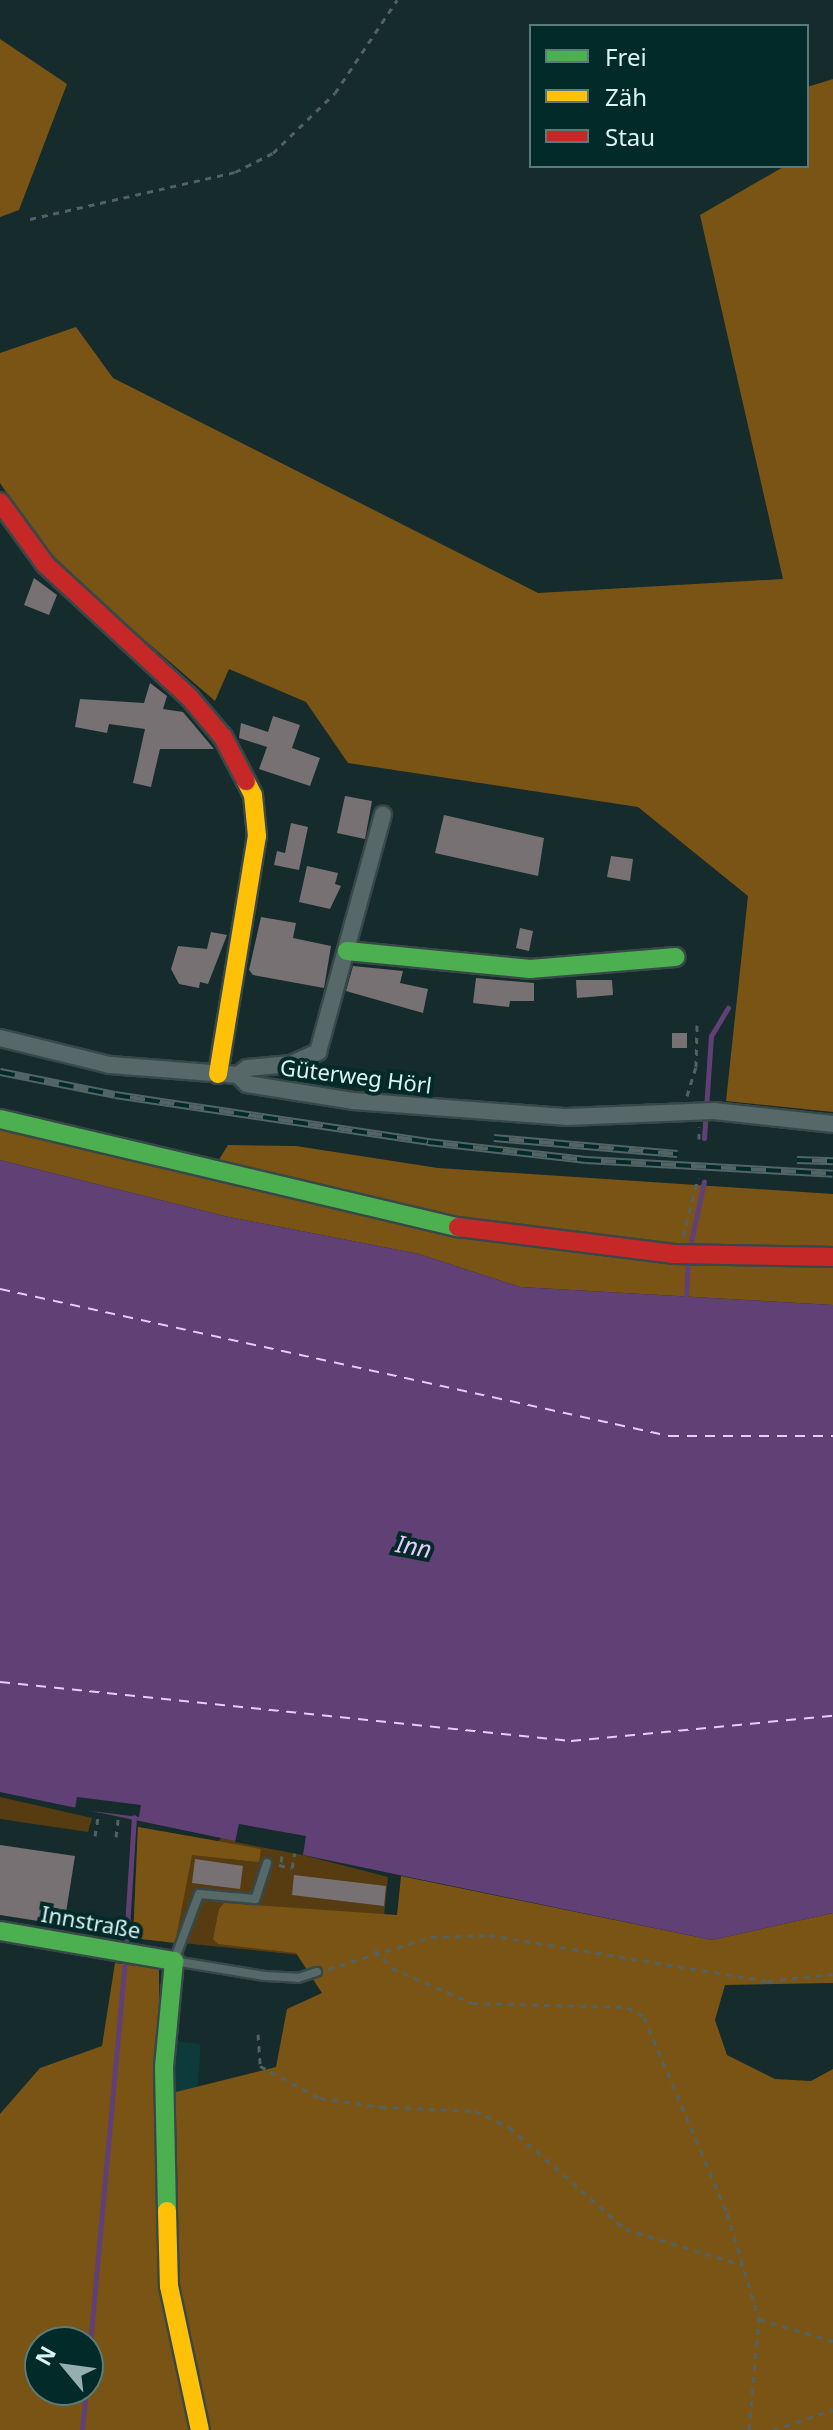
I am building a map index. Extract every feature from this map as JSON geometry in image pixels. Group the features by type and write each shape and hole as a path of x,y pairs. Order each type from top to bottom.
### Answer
{"street":[{"path":"0,502 45,564 190,698 223,737 253,795 257,836 218,1074"},
{"path":"238,1075 247,1068 291,1064 318,1052 383,815"},
{"path":"347,951 530,969 676,957"},
{"name":"Güterweg Hörl","path":"0,1038 110,1065 238,1075 247,1084 353,1101 608,1117 683,1109 833,1124"},
{"path":"0,1119 424,1223 681,1255 833,1257"},
{"name":"Innstraße","path":"0,1931 174,1961"},
{"path":"174,1961 164,2067 169,2286 200,2430"}],"lane":[{"path":"267,1863 255,1899 199,1894 174,1961 265,1976 298,1978 317,1972"}],"path":[{"path":"30,219 235,172 273,153 335,93 397,0"},
{"path":"683,1109 696,1067 697,1025"},
{"path":"681,1255 698,1178"},
{"path":"95,1836 99,1812"},
{"path":"116,1837 119,1814"},
{"path":"280,1866 283,1851"},
{"path":"292,1868 295,1853"},
{"path":"317,1972 375,1950 431,1937 489,1935 768,1981 833,1974"},
{"path":"375,1950 392,1968 472,2003 627,2007 644,2017 727,2213 759,2319 749,2430"},
{"path":"258,2034 260,2066 320,2098 381,2107 475,2111 509,2127 625,2229 743,2265"},
{"path":"759,2319 833,2341"},
{"path":"773,2430 833,2410"}],"shaded area":[{"path":"0,39 67,84 19,210 0,217"},
{"path":"833,79 833,1112 726,1101 748,896 638,807 348,763 306,702 229,669 215,701 51,559 0,483 0,353 76,327 113,378 538,593 783,579 700,215 782,168 809,168 809,86"},
{"path":"0,1124 210,1174 228,1145 296,1146 438,1168 833,1194 833,1305 520,1287 419,1254 229,1217 0,1160"},
{"path":"0,1797 92,1818 88,1832 0,1819"},
{"path":"239,1824 303,1855 388,1877 382,1936 329,1958 133,1938 138,1827 218,1841"},
{"path":"138,1827 261,1849 259,1862 192,1855 175,1943 133,1938"},
{"path":"401,1876 712,1940 833,1913 833,1983 725,1985 715,2020 727,2055 775,2079 811,2081 833,2069 833,2430 0,2430 0,2114 40,2068 102,2046 115,1963 159,1969 160,2096 276,2067 287,2009 322,1993 296,1953 218,1944 213,1939 219,1909 224,1903 397,1915"},
{"path":"175,2041 200,2044 200,2057 191,2153 168,2155"}],"water":[{"name":"Inn","path":"0,1160 229,1217 419,1254 520,1287 833,1305 833,1913 712,1940 0,1792"}],"pier":[{"path":"77,1797 141,1805 139,1817 75,1809"},
{"path":"239,1824 306,1836 303,1855 235,1842"}],"building":[{"path":"34,578 57,595 49,615 24,605"},
{"path":"150,683 167,696 163,709 183,712 214,749 160,749 151,787 133,783 145,729 109,724 107,733 75,727 80,699 144,703"},
{"path":"273,716 300,725 292,748 320,758 310,786 259,769 267,747 239,738 241,723 268,732"},
{"path":"345,796 372,801 365,839 337,833"},
{"path":"444,815 544,838 538,876 435,853"},
{"path":"291,823 308,827 299,870 274,865 277,851 285,853"},
{"path":"611,856 633,859 630,881 607,877"},
{"path":"307,866 338,873 335,884 341,886 330,909 299,902"},
{"path":"261,917 296,923 293,938 331,946 324,988 253,975 249,970"},
{"path":"520,928 533,931 529,951 516,948"},
{"path":"211,932 227,935 208,984 200,982 199,988 179,984 171,969 178,946 207,949"},
{"path":"353,966 403,971 400,983 428,989 423,1013 346,991"},
{"path":"476,978 534,983 534,1001 510,1001 509,1007 473,1003"},
{"path":"576,980 612,980 613,995 577,998"},
{"path":"672,1033 687,1033 687,1048 672,1048"},
{"path":"0,1845 75,1856 64,1925 0,1915"},
{"path":"195,1859 243,1866 240,1889 192,1883"},
{"path":"294,1875 386,1886 384,1906 292,1895"}],"waterway":[{"path":"704,1138 711,1036 728,1008"},
{"path":"690,1247 704,1181"},
{"path":"686,1297 688,1264"},
{"path":"126,1943 134,1817"},
{"path":"92,2326 125,1959"},
{"path":"82,2430 84,2406"}],"ferry route":[{"path":"0,1289 669,1436 833,1436"},
{"path":"0,1682 571,1741 833,1716"}],"railway":[{"path":"0,1072 115,1095 428,1142 586,1160 833,1174"},
{"path":"494,1138 677,1154"},
{"path":"797,1160 833,1161"}],"traffic: fast":[{"path":"347,951 530,969 676,957"},
{"path":"0,1119 458,1227"},
{"path":"0,1931 174,1961 164,2067 167,2211"}],"traffic: slow":[{"path":"218,1074 257,836 253,795 246,781"},
{"path":"167,2211 169,2286 200,2430"}],"traffic: jam":[{"path":"0,502 45,564 190,698 223,737 246,781"},
{"path":"458,1227 674,1254 833,1257"}]}
